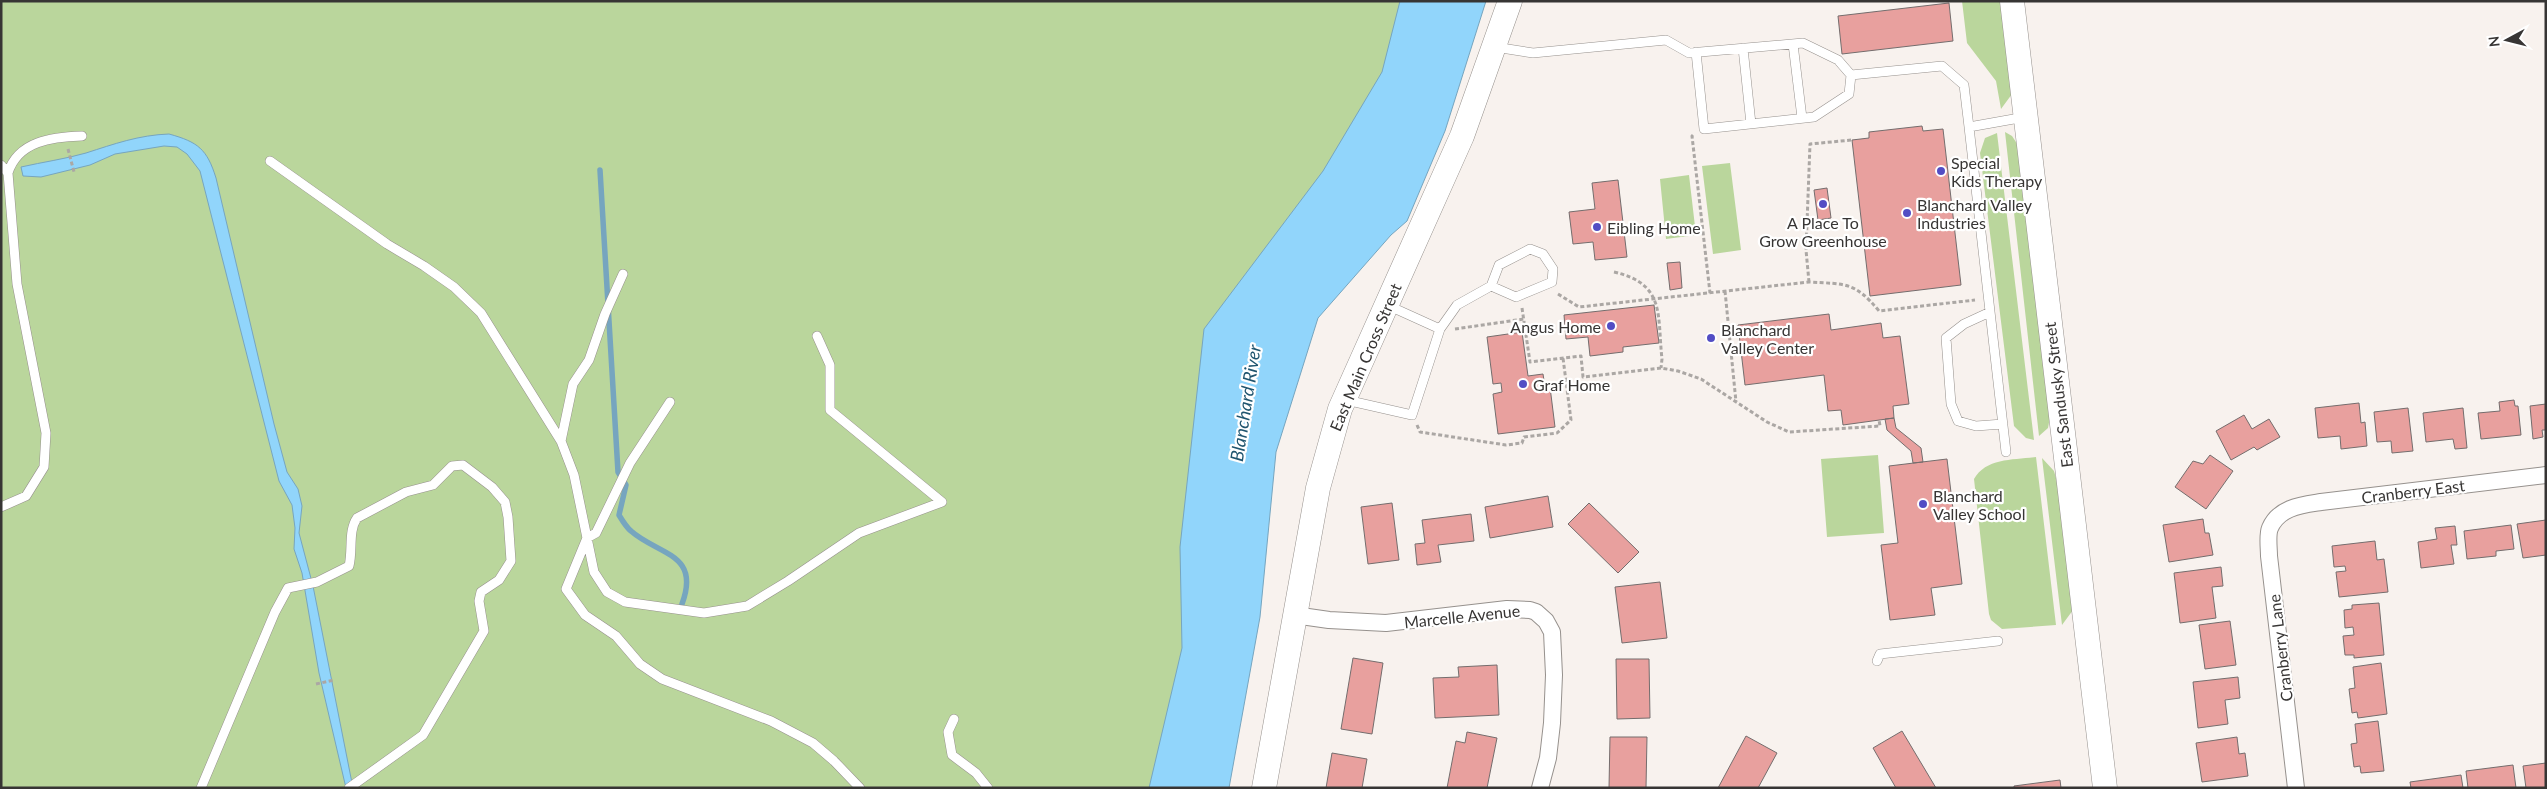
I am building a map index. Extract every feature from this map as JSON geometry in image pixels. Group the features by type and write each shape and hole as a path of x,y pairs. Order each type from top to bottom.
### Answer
{"main road":[{"name":"East Main Cross Street","path":"1264,788 1294,615 1327,448 1344,399 1436,199 1495,47 1510,1"},
{"name":"East Sandusky Street","path":"2012,1 2105,788"}],"street":[{"name":"Cranberry East","path":"2282,512 2296,506 2322,502 2546,475"},
{"name":"Cranberry Lane","path":"2282,512 2270,528 2269,556 2296,788"},
{"name":"Marcelle Avenue","path":"1294,615 1329,620 1386,623 1507,609 1536,612 1546,621 1552,632 1554,666 1552,723 1548,758 1540,788"}],"lane":[{"path":"1495,47 1533,53 1666,40 1689,53 1696,52 1803,43 1838,60 1851,75 1849,94 1814,117 1704,129 1696,52"},
{"path":"1793,44 1802,118"},
{"path":"1743,48 1751,124"},
{"path":"1851,75 1942,66 1964,86 2006,452"},
{"path":"1969,127 2026,117"},
{"path":"1,507 26,496 44,467 46,432 17,284 8,173 12,160 28,148 46,140 82,136"},
{"path":"270,161 387,244 454,287 480,313 561,441 574,475 594,572 607,592 625,602 704,613 747,606 788,581 858,533 942,502 830,410 830,365 817,336"},
{"path":"1,164 8,173"},
{"path":"1344,399 1412,415 1440,329 1457,305 1491,286 1499,265 1530,249 1543,254 1553,269 1552,282 1520,296 1516,297 1491,286"},
{"path":"561,441 573,384 589,360 605,314 623,274"},
{"path":"1387,304 1440,329"},
{"path":"1990,312 1964,324 1946,338 1951,404 1958,421 1976,426 2003,424"},
{"path":"670,402 630,463 596,533 587,538 566,589 585,615 616,636 640,664 662,679 771,721 813,743 834,760 860,788"},
{"path":"201,788 275,612 288,588 318,582 349,566 352,556 353,525 357,518 406,492 434,485 452,466 463,464 492,487 505,502 511,561 499,580 481,592 479,601 484,631 423,735 349,788"},
{"path":"1877,661 1880,654 1998,641"},
{"path":"954,719 948,732 952,754 976,773 988,788"}],"path":[{"path":"1704,129 1692,136 1710,293"},
{"path":"64,137 74,172"},
{"path":"1810,282 1806,250 1810,144 1852,140"},
{"path":"1614,272 1629,276 1649,287 1655,299 1662,359 1661,368"},
{"path":"1545,286 1579,307 1810,282 1844,284 1864,293 1878,311 1988,298"},
{"path":"1725,291 1736,402"},
{"path":"1520,296 1530,362 1581,356 1583,377 1661,368 1678,371 1701,379 1767,422 1789,432 1880,426 1879,420"},
{"path":"1440,329 1464,330 1524,319"},
{"path":"1412,415 1420,432 1506,444 1522,443 1524,437 1557,433 1571,420 1563,358"},
{"path":"316,684 334,680"}],"green space":[{"path":"1,1 1434,1 1253,340 1168,788 1,788"},
{"path":"1962,1 2002,1 2012,94 2001,109 1996,81 1967,43"},
{"path":"2005,132 2012,136 2020,148 2050,417 2048,428 2039,436"},
{"path":"1997,133 2034,440 2026,438 2014,426 1980,153 1985,138"},
{"path":"1730,163 1741,250 1713,254 1702,166"},
{"path":"1689,175 1696,235 1666,239 1660,179"},
{"path":"1878,455 1884,533 1827,537 1821,459"},
{"path":"2036,457 2056,625 2002,629 1991,620 1989,614 1974,479 1986,467 2001,461"},
{"path":"2042,458 2054,471 2059,489 2073,610 2062,625"}],"water":[{"name":"Blanchard River","path":"1400,1 1486,1 1445,131 1407,221 1391,235 1318,318 1276,452 1260,617 1229,788 1149,788 1182,648 1180,547 1204,329 1323,171 1382,72"},
{"path":"169,134 187,140 200,148 209,160 216,178 274,424 287,472 298,489 302,506 299,533 313,586 353,788 346,788 319,673 302,573 294,549 295,528 292,505 279,481 200,171 187,154 177,147 164,146 115,154 90,165 41,177 23,176 21,167 78,155 137,138"}],"building":[{"path":"1949,3 1953,41 1842,54 1838,16"},
{"name":"Blanchard Valley Industries","path":"1922,126 1923,131 1943,129 1961,285 1870,296 1852,140 1869,138 1869,132"},
{"name":"Eibling Home","path":"1618,180 1627,257 1595,260 1593,242 1573,244 1569,212 1595,209 1592,183"},
{"name":"A Place To Grow Greenhouse","path":"1827,188 1831,218 1818,220 1814,190"},
{"path":"1680,262 1682,288 1670,290 1667,263"},
{"name":"Angus Home","path":"1654,305 1659,343 1623,347 1623,352 1590,356 1588,337 1566,339 1564,315"},
{"path":"1829,314 1831,330 1881,323 1883,338 1900,336 1909,404 1893,406 1894,418 1843,425 1841,410 1828,411 1824,375 1745,385 1738,325"},
{"name":"Graf Home","path":"1522,332 1528,376 1543,374 1545,387 1550,387 1555,427 1498,434 1493,394 1502,392 1501,383 1493,384 1487,337"},
{"path":"2514,400 2515,406 2518,406 2521,435 2481,439 2478,413 2500,411 2499,402"},
{"path":"2359,403 2361,423 2365,422 2367,446 2341,449 2340,436 2318,438 2315,408"},
{"path":"2546,404 2546,430 2542,430 2543,437 2533,439 2530,406"},
{"path":"2408,408 2413,451 2392,453 2391,441 2377,442 2374,412"},
{"path":"2463,408 2467,448 2455,449 2453,439 2426,442 2423,413"},
{"path":"2244,415 2252,429 2269,419 2280,437 2257,450 2254,447 2231,460 2216,431"},
{"path":"1894,418 1896,428 1921,448 1923,462 1913,463 1911,451 1887,430 1885,419"},
{"path":"2210,455 2233,471 2206,509 2175,487 2193,461 2203,464"},
{"name":"Blanchard Valley School","path":"1947,459 1962,584 1931,588 1935,615 1890,620 1881,545 1898,543 1889,466"},
{"path":"1548,496 1553,527 1490,538 1485,507"},
{"path":"1392,503 1399,560 1368,564 1361,507"},
{"path":"1589,503 1639,552 1618,573 1568,524"},
{"path":"1471,514 1474,541 1438,545 1441,562 1417,565 1415,544 1425,543 1422,520"},
{"path":"2203,519 2205,533 2209,533 2213,555 2169,562 2163,525"},
{"path":"2546,520 2546,555 2523,558 2517,524"},
{"path":"2511,525 2514,549 2496,551 2496,556 2467,559 2464,531"},
{"path":"2455,526 2457,545 2451,545 2454,564 2421,568 2418,542 2437,539 2435,528"},
{"path":"2375,541 2377,560 2384,559 2388,592 2339,597 2336,572 2346,571 2345,566 2334,567 2332,546"},
{"path":"2221,567 2223,586 2212,587 2216,618 2180,623 2174,573"},
{"path":"1660,582 1667,638 1622,643 1615,587"},
{"path":"2379,603 2384,655 2354,658 2354,655 2345,655 2343,636 2354,635 2353,627 2345,628 2344,610 2352,609 2352,605"},
{"path":"2230,621 2236,665 2205,669 2199,625"},
{"path":"1353,658 1383,663 1372,734 1341,729"},
{"path":"1616,659 1649,659 1650,718 1617,719"},
{"path":"2381,663 2387,714 2358,718 2357,712 2352,713 2349,689 2355,688 2353,667"},
{"path":"1497,665 1499,715 1435,718 1433,678 1459,677 1458,667"},
{"path":"2238,677 2240,698 2225,700 2228,724 2198,728 2193,682"},
{"path":"2378,721 2384,771 2361,773 2360,766 2354,767 2351,744 2357,743 2355,724"},
{"path":"1902,731 1936,788 1896,788 1873,748"},
{"path":"1467,732 1497,738 1487,788 1447,788 1456,741 1465,743"},
{"path":"1746,736 1777,753 1758,788 1718,788"},
{"path":"1610,737 1647,737 1646,788 1609,788"},
{"path":"2237,737 2239,754 2245,753 2248,776 2202,782 2196,743"},
{"path":"1332,753 1367,759 1362,788 1326,788"},
{"path":"2546,763 2546,788 2526,788 2523,766"},
{"path":"2513,765 2516,788 2468,788 2466,771"},
{"path":"2461,775 2463,788 2411,788 2410,782"},
{"path":"2060,780 2061,788 2014,788 2014,786"}],"waterway":[{"path":"600,170 618,472 626,485 619,515 631,531 674,557 681,565 686,574 686,587 682,604"}],"place":[{"name":"Special Kids Therapy","path":"1941,171"},
{"name":"A Place To Grow Greenhouse","path":"1823,204"},
{"name":"Blanchard Valley Industries","path":"1907,213"},
{"name":"Eibling Home","path":"1597,227"},
{"name":"Angus Home","path":"1611,326"},
{"name":"Blanchard Valley Center","path":"1711,338"},
{"name":"Graf Home","path":"1523,384"},
{"name":"Blanchard Valley School","path":"1923,504"}]}
